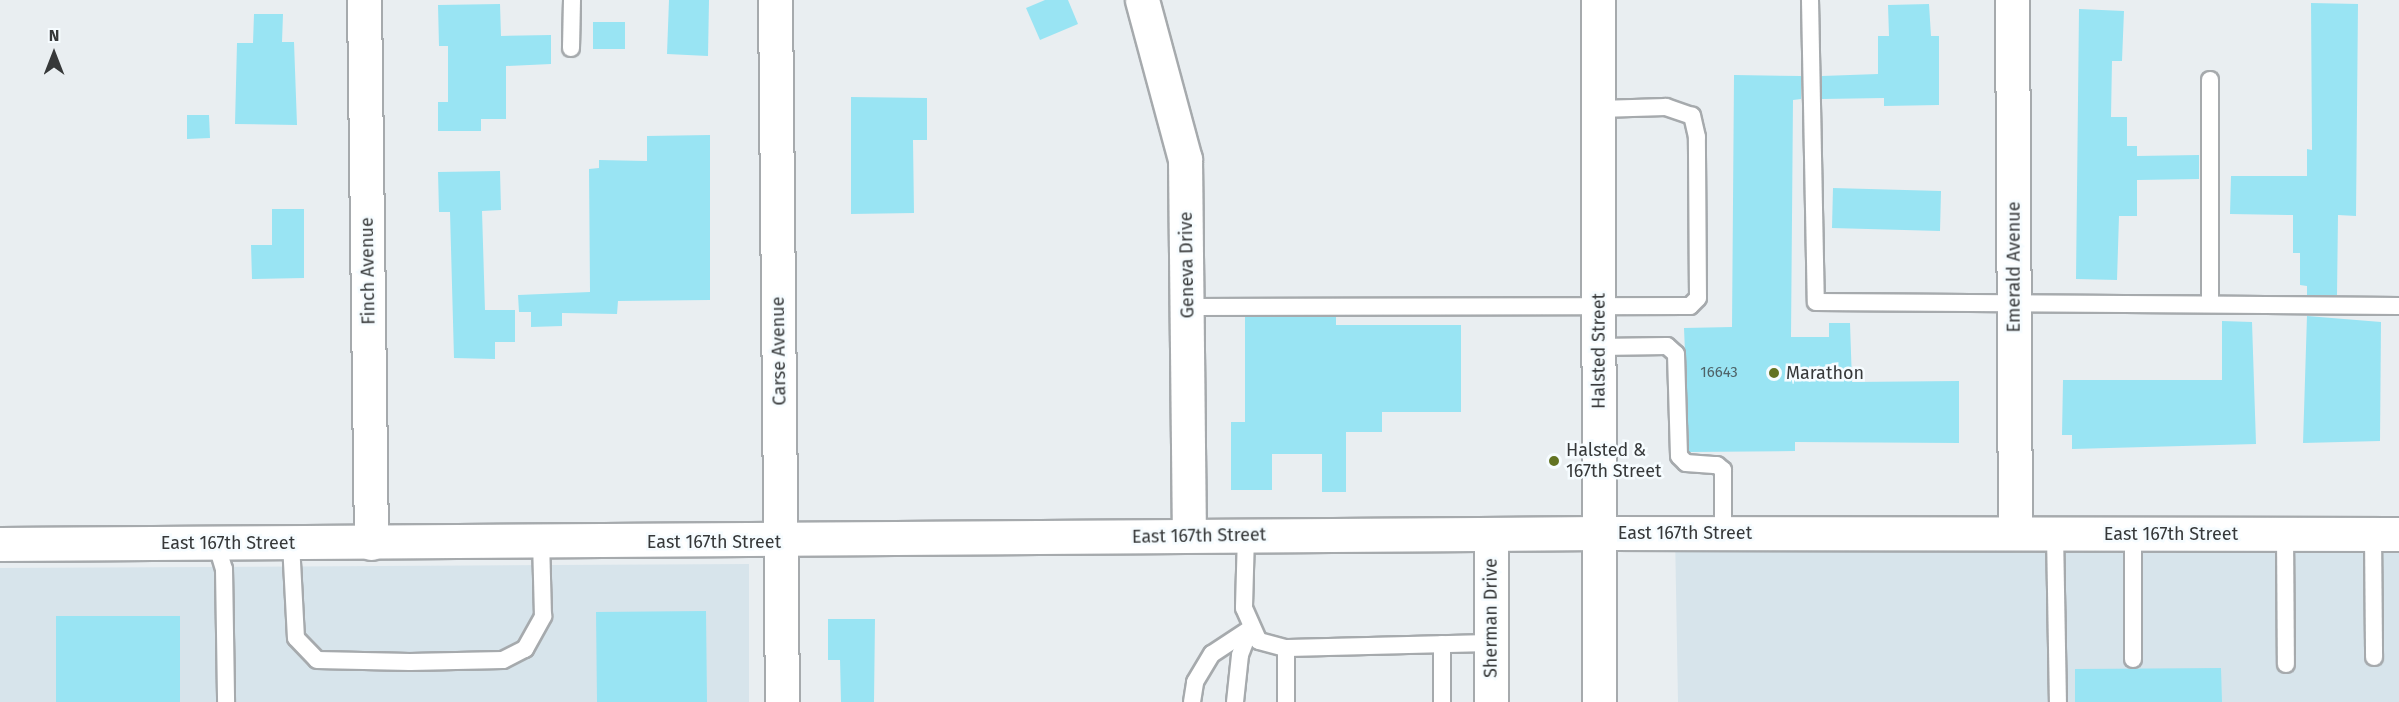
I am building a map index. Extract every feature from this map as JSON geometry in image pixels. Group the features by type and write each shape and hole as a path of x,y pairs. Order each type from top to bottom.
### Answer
{"street":[{"name":"Finch Avenue","path":"364,0 371,543"},
{"name":"Carse Avenue","path":"775,0 782,702"},
{"name":"Geneva Drive","path":"1142,0 1185,159 1189,535"},
{"name":"Halsted Street","path":"1598,0 1599,702"},
{"name":"Emerald Avenue","path":"2012,0 2015,533"},
{"name":"East 167th Street","path":"0,544 782,542 1189,535 1599,532 2386,534"},
{"name":"Sherman Drive","path":"1491,534 1491,702"}],"lane":[{"path":"571,48 572,0"},
{"path":"1810,0 1816,302 2399,306"},
{"path":"2210,80 2210,304"},
{"path":"1188,308 1690,306 1698,298 1697,137 1692,116 1666,107 1599,109"},
{"path":"1599,347 1667,346 1676,354 1679,456 1686,463 1718,465 1723,470 1723,533"},
{"path":"2055,533 2058,702"},
{"path":"2133,533 2133,659"},
{"path":"2285,534 2286,664"},
{"path":"2374,657 2386,534"},
{"path":"1246,535 1244,608 1250,629 1259,641 1286,648 1491,643"},
{"path":"216,543 224,569 226,702"},
{"path":"291,543 296,638 317,660 411,662 503,660 525,649 543,616 541,543"},
{"path":"1192,702 1195,682 1212,654 1250,629"},
{"path":"1234,702 1240,655 1250,629"},
{"path":"1442,644 1442,702"},
{"path":"1286,648 1286,702"}],"shaded area":[{"path":"1675,533 2399,534 2399,702 1678,702"},
{"path":"749,564 749,702 0,702 0,568"}],"building":[{"path":"669,0 709,0 708,56 667,54"},
{"path":"1045,0 1068,0 1078,24 1040,40 1026,8"},
{"path":"2311,3 2358,4 2356,216 2338,215 2337,295 2307,295 2307,286 2300,285 2300,253 2293,253 2293,215 2230,214 2231,176 2307,176 2307,149 2312,150"},
{"path":"500,4 501,36 551,35 551,64 506,66 506,119 481,119 481,131 438,131 438,102 448,102 448,46 439,46 438,5"},
{"path":"1929,4 1931,36 1939,36 1939,105 1884,106 1884,98 1822,99 1822,76 1878,74 1878,36 1889,36 1888,5"},
{"path":"2079,9 2124,11 2122,61 2112,61 2111,117 2127,117 2127,146 2137,146 2137,156 2199,155 2199,179 2137,180 2137,216 2119,216 2117,280 2076,279"},
{"path":"254,14 283,14 282,42 294,42 297,125 235,124 237,43 253,43"},
{"path":"593,22 625,22 625,49 593,49"},
{"path":"1734,75 1801,76 1801,99 1793,100 1791,337 1829,337 1829,323 1850,323 1852,382 1959,381 1959,443 1795,442 1795,451 1689,452 1684,328 1732,327"},
{"path":"851,97 927,98 927,140 913,140 914,213 851,214"},
{"path":"187,115 209,115 210,138 187,139"},
{"path":"710,135 710,300 618,301 617,314 562,313 562,326 531,327 531,312 519,312 518,295 590,292 589,169 599,168 599,160 647,161 647,136"},
{"path":"500,171 501,210 482,211 485,310 515,310 515,342 495,342 495,359 454,358 450,212 439,212 438,172"},
{"path":"1833,188 1941,191 1940,231 1832,228"},
{"path":"272,209 304,209 304,278 252,279 251,245 272,245"},
{"path":"2307,316 2381,322 2380,441 2303,443"},
{"path":"1245,317 1336,317 1336,325 1461,325 1461,412 1382,412 1382,432 1346,432 1346,492 1322,492 1322,454 1272,454 1272,490 1231,490 1231,422 1245,422"},
{"path":"2222,321 2252,322 2256,444 2072,449 2072,435 2062,435 2063,380 2222,380"},
{"path":"706,611 707,702 597,702 596,612"},
{"path":"56,616 180,616 180,702 56,702"},
{"path":"828,619 875,619 874,702 841,702 840,660 828,660"},
{"path":"2221,668 2222,702 2075,702 2075,669"}],"place":[{"name":"Marathon","path":"1774,373"},
{"name":"Halsted & 167th Street","path":"1554,461"}]}
